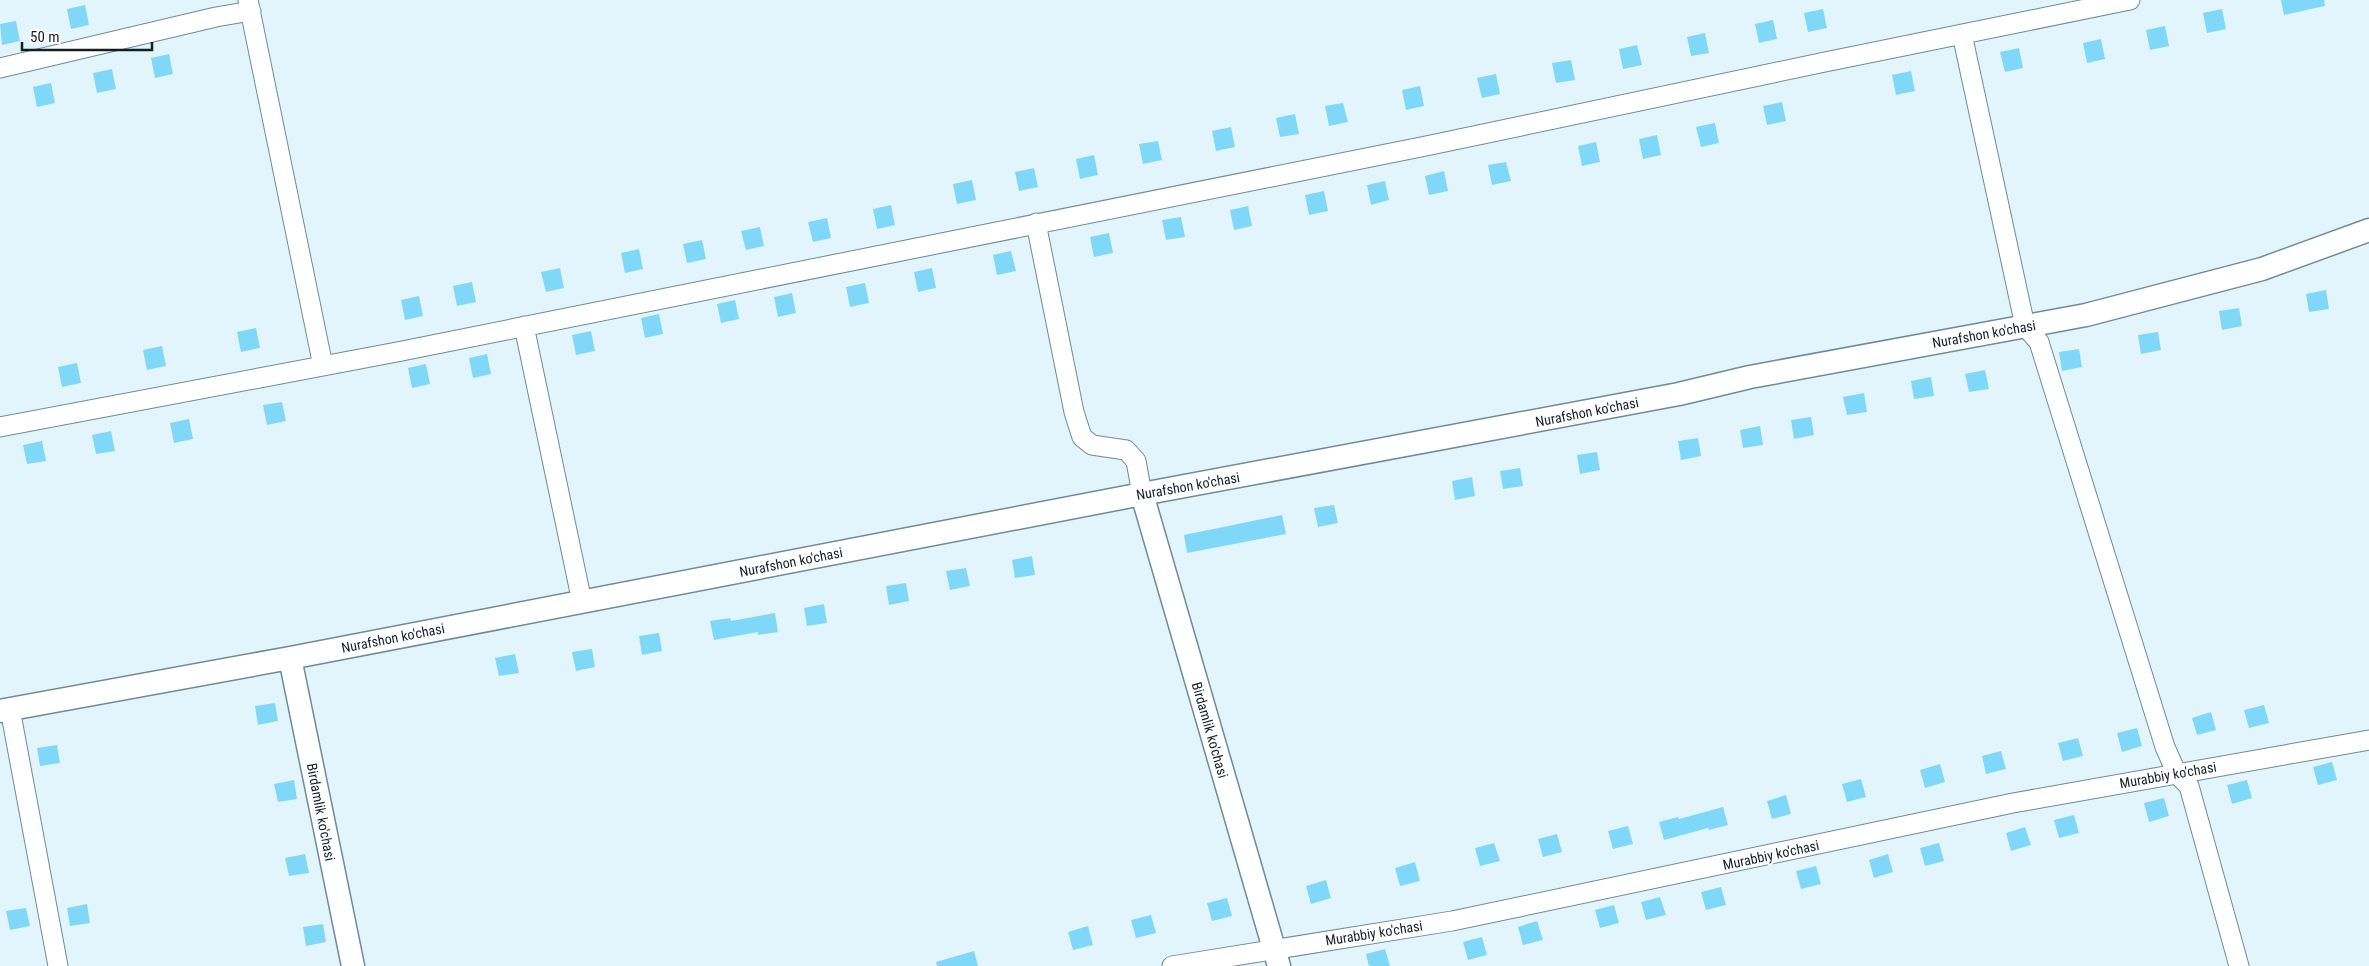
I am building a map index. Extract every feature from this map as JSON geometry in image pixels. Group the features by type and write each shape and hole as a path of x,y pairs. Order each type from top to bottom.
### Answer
{"street":[{"path":"0,427 322,366 1426,146 2130,0"},
{"path":"0,68 216,17 249,6 322,366"},
{"path":"1962,34 2025,326 2039,342 2164,747 2177,774 2189,786 2239,966"},
{"path":"1036,223 1074,412 1082,437 1092,445 1126,450 1136,461 1142,494"},
{"name":"Nurafshon ko'chasi","path":"5,710 290,658 1142,494 1679,394 1750,377 2086,315 2262,269 2369,230"},
{"path":"524,326 582,602"},
{"name":"Birdamlik ko'chasi","path":"1142,494 1276,957"},
{"name":"Birdamlik ko'chasi","path":"290,658 353,966"},
{"path":"5,710 58,966"},
{"name":"Murabbiy ko'chasi","path":"1172,966 1276,957 2013,803 2369,740"}],"building":[{"path":"2281,0 2324,0 2325,6 2284,15"},
{"path":"85,5 89,25 71,29 67,9"},
{"path":"1823,9 1827,28 1808,32 1804,13"},
{"path":"2222,9 2226,29 2207,33 2203,13"},
{"path":"1773,20 1777,39 1759,43 1755,24"},
{"path":"16,21 20,41 2,45 0,24"},
{"path":"2165,26 2169,46 2150,50 2146,30"},
{"path":"1705,33 1709,53 1691,56 1687,37"},
{"path":"2101,39 2105,59 2087,63 2083,43"},
{"path":"1637,45 1642,65 1623,69 1619,49"},
{"path":"2019,48 2023,68 2005,72 2000,52"},
{"path":"169,54 173,74 155,78 151,58"},
{"path":"1571,60 1575,80 1556,83 1552,63"},
{"path":"112,69 116,89 97,93 93,73"},
{"path":"1911,71 1915,91 1896,95 1892,75"},
{"path":"1496,74 1500,94 1482,98 1477,78"},
{"path":"51,83 55,103 37,107 33,87"},
{"path":"1420,86 1424,106 1406,110 1402,90"},
{"path":"1782,102 1786,121 1767,125 1763,106"},
{"path":"1343,103 1348,122 1329,126 1325,106"},
{"path":"1295,114 1299,134 1280,137 1276,118"},
{"path":"1715,123 1719,143 1701,147 1696,127"},
{"path":"1231,127 1235,147 1216,151 1212,131"},
{"path":"1657,135 1661,155 1643,159 1639,139"},
{"path":"1158,141 1162,160 1143,164 1139,144"},
{"path":"1596,142 1600,162 1582,166 1578,146"},
{"path":"1094,155 1098,175 1080,179 1076,159"},
{"path":"1506,162 1511,181 1492,185 1488,165"},
{"path":"1034,168 1038,187 1019,191 1015,172"},
{"path":"1444,171 1448,191 1429,195 1425,176"},
{"path":"972,180 976,200 957,204 953,184"},
{"path":"1385,181 1389,200 1371,205 1367,185"},
{"path":"1324,191 1328,211 1309,215 1305,195"},
{"path":"891,205 895,225 877,229 873,209"},
{"path":"1248,206 1252,226 1234,230 1230,210"},
{"path":"1181,217 1185,237 1166,240 1162,220"},
{"path":"827,218 831,238 813,242 808,222"},
{"path":"760,227 764,246 746,250 741,231"},
{"path":"1109,233 1113,253 1094,257 1090,237"},
{"path":"702,240 706,259 687,263 683,244"},
{"path":"639,249 643,269 625,273 621,253"},
{"path":"1011,251 1016,271 997,275 993,255"},
{"path":"560,268 564,288 546,292 541,272"},
{"path":"932,268 936,288 918,292 914,272"},
{"path":"472,282 476,302 457,306 453,286"},
{"path":"865,283 869,303 850,307 846,287"},
{"path":"2326,290 2329,309 2309,312 2306,294"},
{"path":"792,293 796,313 778,317 774,297"},
{"path":"419,296 423,316 405,320 401,300"},
{"path":"735,300 739,319 721,323 717,304"},
{"path":"2239,308 2242,326 2222,330 2219,311"},
{"path":"659,314 663,334 645,338 641,318"},
{"path":"256,328 260,348 241,352 237,332"},
{"path":"591,331 595,351 576,355 572,335"},
{"path":"2158,332 2161,350 2141,354 2138,335"},
{"path":"162,346 166,366 147,370 143,350"},
{"path":"2079,349 2082,367 2062,371 2059,352"},
{"path":"487,354 491,374 473,378 469,358"},
{"path":"77,363 81,383 62,387 58,367"},
{"path":"426,364 430,384 412,388 408,368"},
{"path":"1985,370 1989,389 1969,392 1965,374"},
{"path":"1931,377 1934,396 1914,399 1911,381"},
{"path":"1864,393 1867,412 1847,415 1843,397"},
{"path":"282,402 286,421 267,425 263,405"},
{"path":"1811,417 1814,435 1794,439 1791,420"},
{"path":"189,419 193,439 174,443 170,423"},
{"path":"1760,426 1763,445 1743,448 1740,430"},
{"path":"111,431 115,451 96,454 92,435"},
{"path":"1698,438 1701,456 1681,460 1678,441"},
{"path":"42,441 46,461 27,464 23,445"},
{"path":"1597,452 1600,470 1580,474 1577,455"},
{"path":"1520,468 1523,486 1503,489 1500,471"},
{"path":"1472,477 1475,496 1455,500 1452,481"},
{"path":"1334,505 1338,523 1318,527 1314,508"},
{"path":"1282,515 1286,534 1187,553 1184,535"},
{"path":"1032,556 1035,575 1015,578 1012,560"},
{"path":"966,568 970,586 950,590 946,571"},
{"path":"906,583 909,601 889,605 886,586"},
{"path":"824,604 827,623 807,626 804,608"},
{"path":"775,613 778,632 758,635 758,632 714,640 710,621 730,618 731,621"},
{"path":"659,633 662,651 642,655 639,636"},
{"path":"592,649 595,667 576,671 572,652"},
{"path":"515,654 519,673 499,676 495,658"},
{"path":"275,703 278,721 258,725 255,706"},
{"path":"2264,705 2269,723 2249,728 2244,710"},
{"path":"2211,712 2216,730 2197,735 2192,718"},
{"path":"2137,728 2142,746 2122,752 2117,733"},
{"path":"2078,738 2083,756 2063,761 2058,743"},
{"path":"57,745 60,763 40,766 37,748"},
{"path":"2001,751 2006,769 1986,774 1982,756"},
{"path":"2332,762 2337,780 2318,785 2313,767"},
{"path":"1940,764 1945,782 1925,788 1920,770"},
{"path":"1861,779 1866,797 1847,802 1842,784"},
{"path":"294,780 297,799 278,802 274,784"},
{"path":"2247,780 2252,798 2232,804 2227,785"},
{"path":"1786,795 1791,814 1772,819 1767,801"},
{"path":"2164,798 2169,816 2149,822 2144,803"},
{"path":"1723,807 1728,825 1709,830 1708,828 1664,840 1659,822 1678,817 1679,819"},
{"path":"2074,815 2079,833 2059,838 2054,820"},
{"path":"1628,826 1633,844 1613,849 1608,831"},
{"path":"2025,827 2031,845 2011,851 2006,833"},
{"path":"1557,834 1562,852 1543,857 1538,839"},
{"path":"1494,843 1500,861 1480,866 1475,848"},
{"path":"1939,843 1944,861 1925,866 1920,848"},
{"path":"305,854 309,873 289,876 285,858"},
{"path":"1888,854 1893,872 1874,878 1869,860"},
{"path":"1415,862 1420,881 1400,886 1395,868"},
{"path":"1816,866 1821,884 1801,889 1796,871"},
{"path":"1326,880 1331,898 1311,904 1306,886"},
{"path":"1721,887 1726,905 1706,910 1701,892"},
{"path":"1660,897 1666,915 1646,920 1641,902"},
{"path":"1227,898 1232,916 1212,921 1207,903"},
{"path":"87,904 90,923 70,926 67,908"},
{"path":"1614,905 1619,923 1600,928 1595,910"},
{"path":"26,908 30,926 10,930 6,911"},
{"path":"1151,915 1156,933 1136,938 1131,920"},
{"path":"1537,921 1543,940 1523,945 1518,927"},
{"path":"323,924 326,942 306,946 303,927"},
{"path":"1088,926 1093,945 1073,950 1068,932"},
{"path":"1482,937 1487,955 1468,960 1463,942"},
{"path":"1385,949 1390,966 1369,966 1366,954"},
{"path":"974,951 978,966 937,966 936,962"}]}
